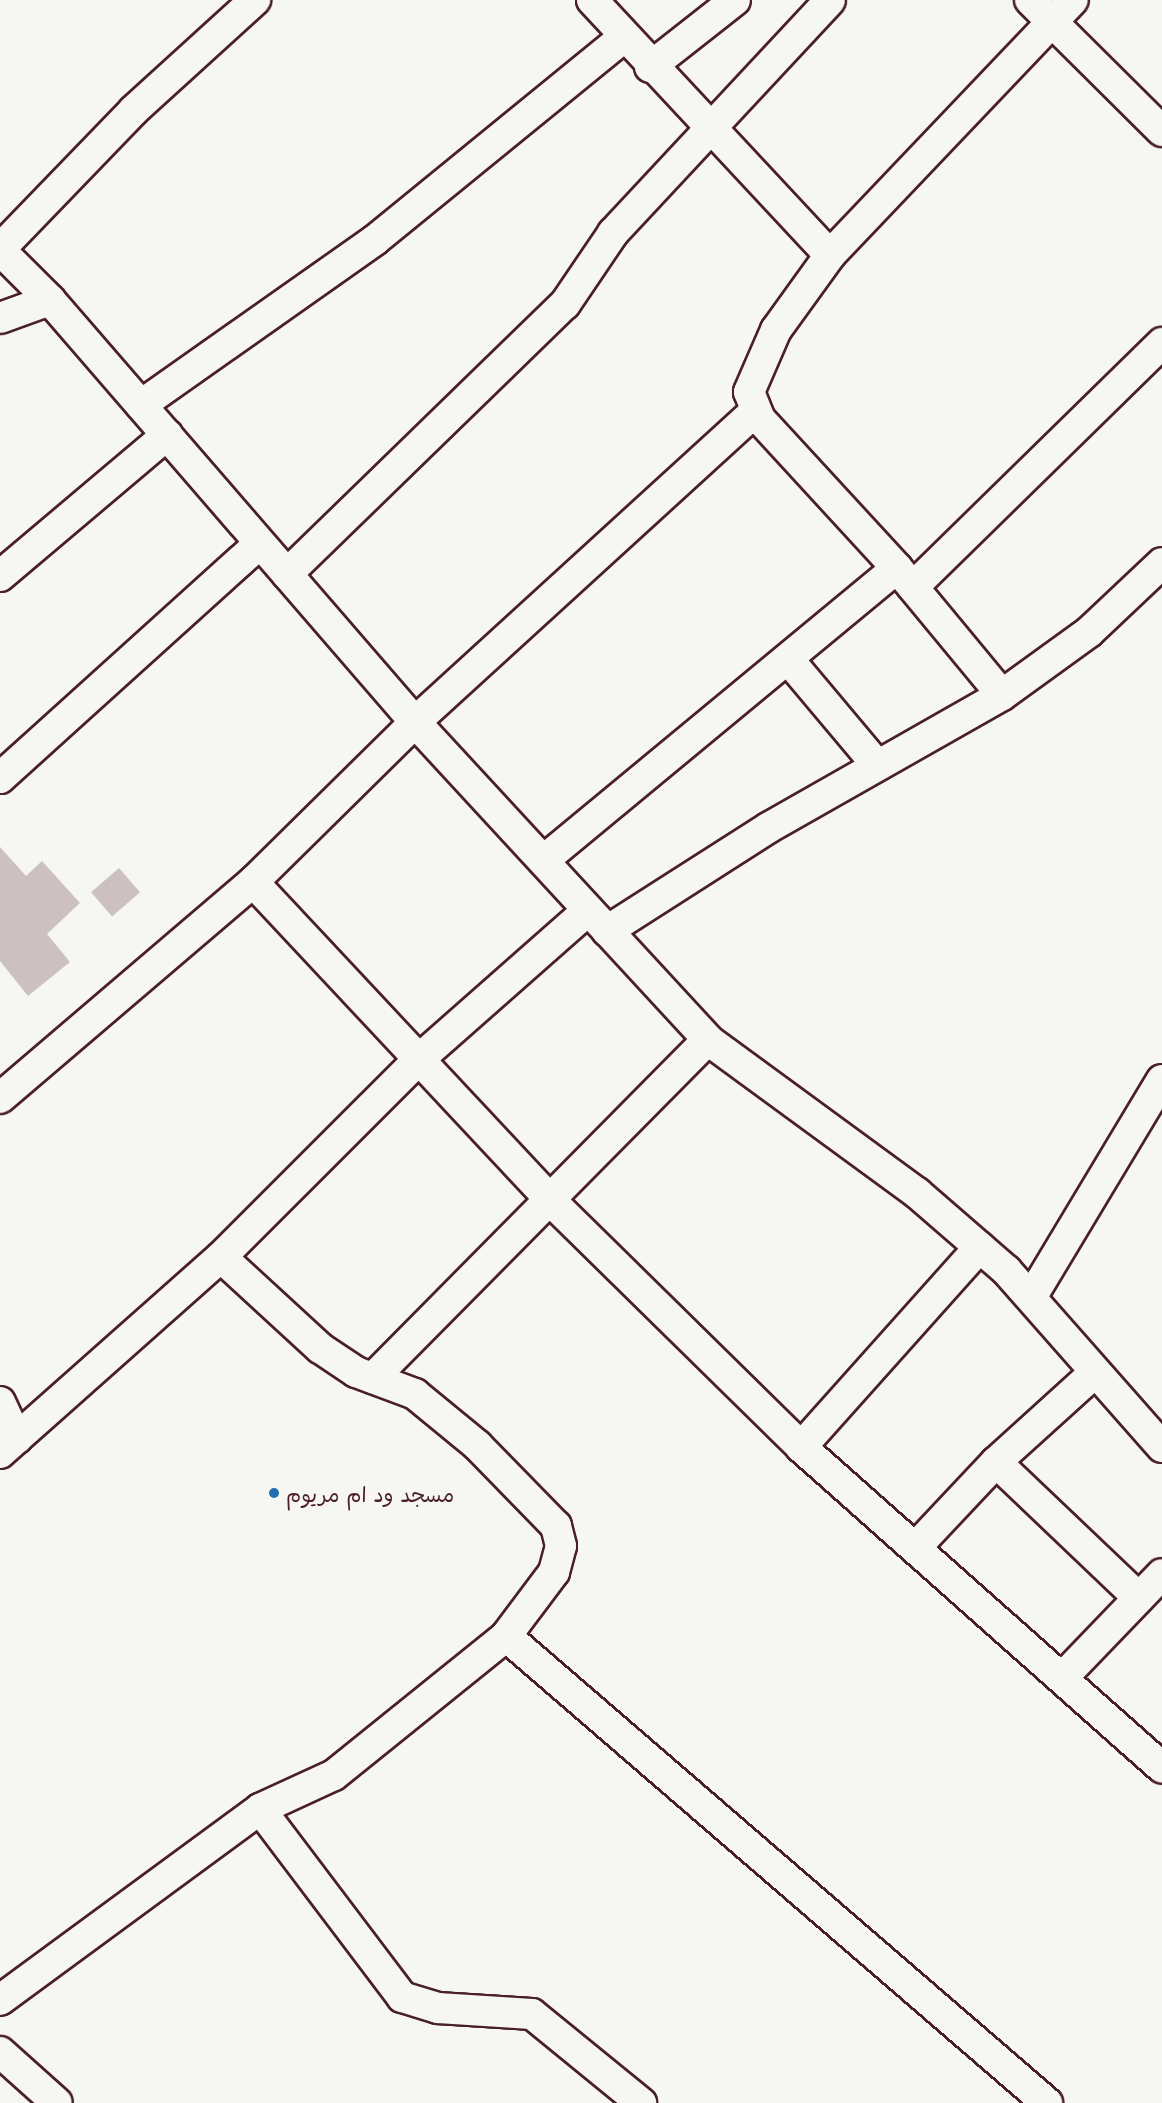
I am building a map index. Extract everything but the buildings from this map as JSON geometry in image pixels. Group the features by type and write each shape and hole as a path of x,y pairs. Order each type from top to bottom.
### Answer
{"street":[{"path":"255,0 134,110 0,250 50,300 415,723 708,1040 917,1193 980,1247 1032,1296 1094,1373 1162,1447"},
{"path":"592,0 650,67 830,255"},
{"path":"650,67 735,0"},
{"path":"287,574 566,304 613,233 830,0"},
{"path":"1030,0 1162,131"},
{"path":"1002,695 905,578 754,412 749,392 756,365 830,255 1073,0"},
{"path":"141,405 375,240 624,37"},
{"path":"0,318 50,300"},
{"path":"544,860 788,659 905,578 1162,343"},
{"path":"0,1098 253,882 415,723 754,412"},
{"path":"0,576 167,435"},
{"path":"0,778 259,544"},
{"path":"8,1446 221,1257 417,1061 598,921 1002,695 1089,632 1159,574"},
{"path":"788,659 877,765"},
{"path":"253,882 417,1061 552,1202 801,1447 917,1546 1162,1768"},
{"path":"373,1378 552,1202 708,1040"},
{"path":"1032,1296 1162,1080"},
{"path":"801,1447 980,1247"},
{"path":"0,2000 260,1809 334,1775 506,1636 554,1572 561,1546 556,1527 435,1406 373,1378 320,1348 221,1257"},
{"path":"917,1546 996,1462 1094,1373"},
{"path":"0,1402 8,1446"},
{"path":"996,1462 1139,1598"},
{"path":"1062,1677 1162,1574"},
{"path":"506,1636 1047,2103"},
{"path":"260,1809 402,1997 438,2008 532,2014 641,2103"},
{"path":"0,2052 57,2103"}],"place":[{"name":"مسجد ود ام مريوم","path":"274,1493"}]}
